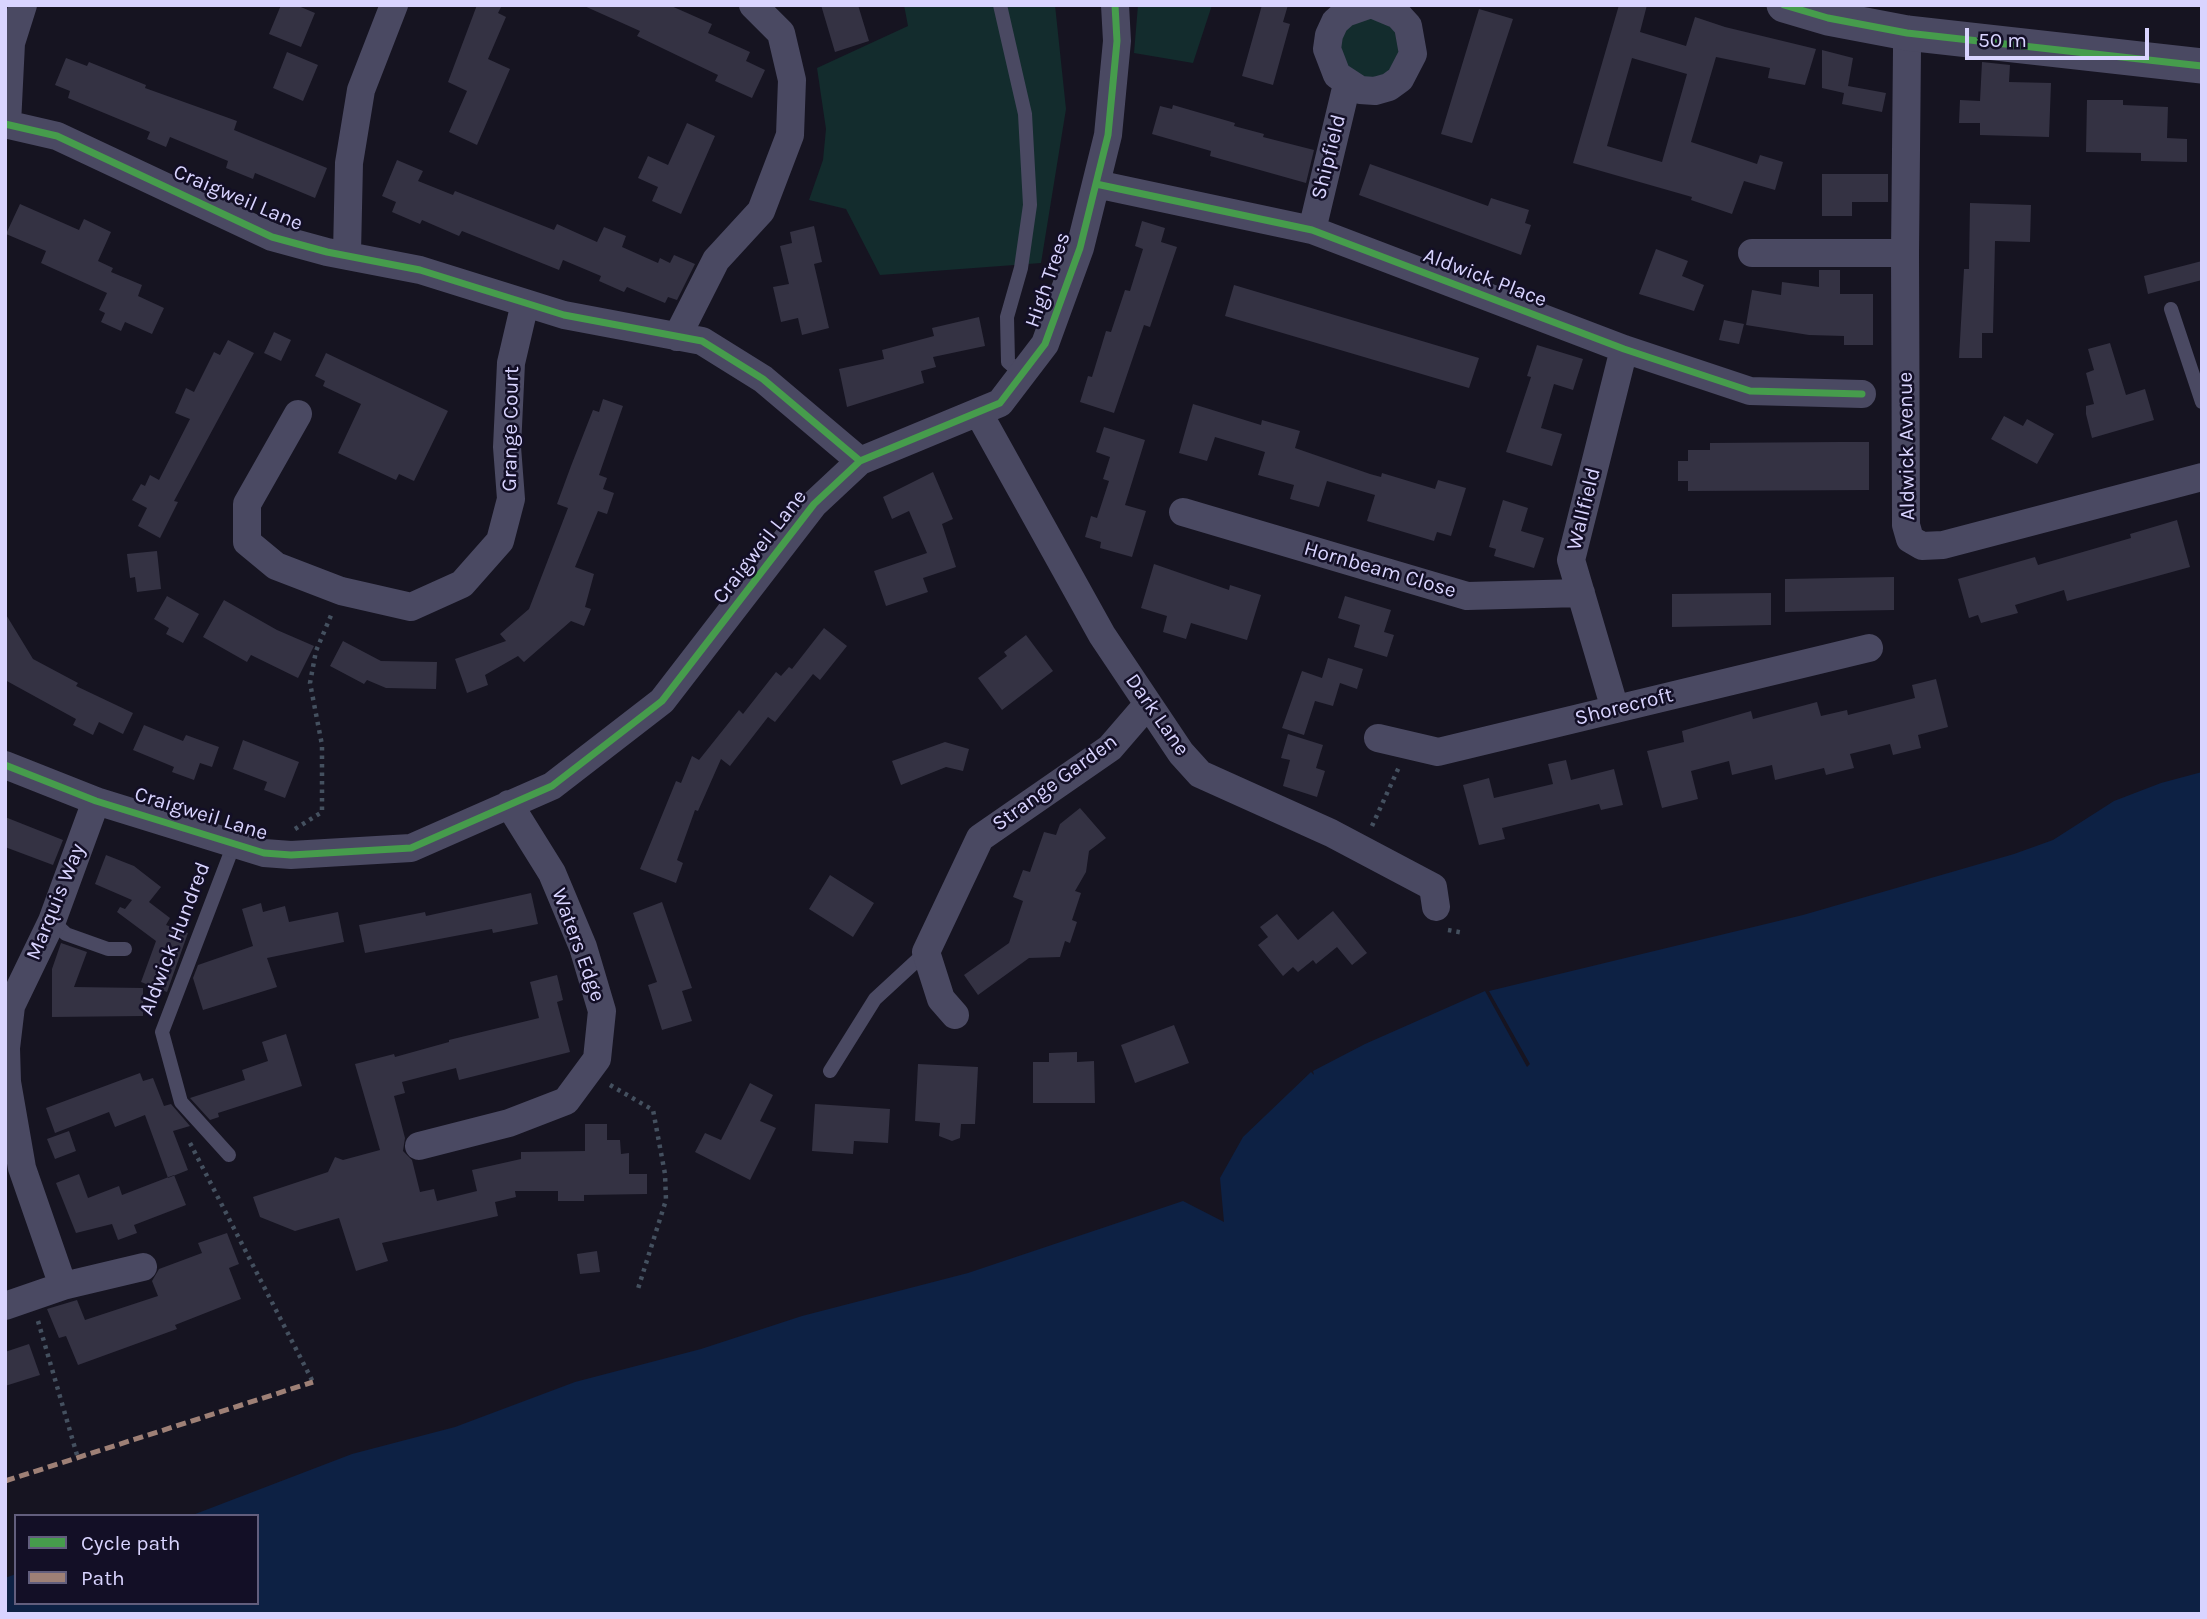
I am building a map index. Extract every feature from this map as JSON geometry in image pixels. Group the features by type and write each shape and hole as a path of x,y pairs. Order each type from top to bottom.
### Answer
{"street":[{"path":"6,124 8,42 23,5"},
{"path":"347,253 349,163 361,90 394,5"},
{"path":"677,337 716,260 761,211 790,135 792,80 781,33 753,5"},
{"name":"High Trees","path":"860,461 1000,403 1045,344 1080,248 1108,135 1117,41 1115,5"},
{"path":"1347,84 1336,75 1330,63 1329,35 1345,13 1368,5"},
{"name":"Shipfield","path":"1312,230 1347,84 1360,90 1382,89 1400,79 1409,67 1413,46 1408,26 1398,15 1374,5"},
{"path":"1784,5 1830,12 1908,33 2202,66"},
{"name":"Aldwick Avenue","path":"1907,49 1906,525 1910,539 1922,546 1943,545 2202,477"},
{"name":"Craigweil Lane","path":"5,765 96,801 264,853 291,855 411,848 552,786 662,701 814,505 860,461 763,379 702,341 564,314 421,270 347,253 327,252 272,237 57,136 6,124"},
{"name":"Aldwick Place","path":"1096,184 1312,230 1624,349 1750,391 1862,394"},
{"path":"1752,253 1905,253"},
{"name":"Grange Court","path":"298,414 247,504 247,542 276,566 341,591 411,607 462,584 500,541 511,499 507,447 511,363 525,303"},
{"name":"Wallfield","path":"1615,709 1571,560 1624,349"},
{"name":"Dark Lane","path":"978,412 1102,635 1148,704 1200,774 1362,849 1433,887 1436,907"},
{"name":"Hornbeam Close","path":"1183,512 1466,596 1581,593"},
{"name":"Shorecroft","path":"1378,738 1438,752 1869,648"},
{"name":"Strange Garden","path":"926,952 980,838 1110,748 1148,704"},
{"name":"Marquis Way","path":"63,1286 14,1169 7,1082 7,1038 11,1006 52,921 96,801"},
{"name":"Waters Edge","path":"419,1146 509,1123 566,1101 597,1059 602,1011 583,947 552,873 509,804"},
{"path":"926,952 941,999 955,1015"},
{"path":"18,1301 63,1286 144,1267"}],"lane":[{"path":"1000,5 1025,114 1030,205 1021,268 1007,317 1008,362 1022,374"},
{"path":"2171,309 2202,402"},
{"name":"Aldwick Hundred","path":"229,1155 181,1102 162,1032 234,844"},
{"path":"52,921 66,934 108,949 125,949"},
{"path":"830,1071 875,999 926,952"}],"path":[{"path":"291,855 290,831 322,812 322,745 310,683 316,650 341,591"},
{"path":"1362,849 1409,745"},
{"path":"588,1072 653,1110 665,1174 666,1200 637,1292"},
{"path":"18,1301 77,1455"}],"green space":[{"path":"904,5 1055,5 1066,109 1041,263 880,275 846,209 809,200 823,160 826,129 817,68 908,26"},
{"path":"1138,5 1212,5 1193,63 1134,53"},
{"path":"1375,11 1406,43 1383,81 1349,76 1337,34"}],"water":[{"path":"2202,772 2202,1614 5,1614 5,1578 14,1575 14,1605 259,1605 259,1514 195,1514 352,1454 455,1427 575,1382 701,1349 802,1316 968,1273 1183,1201 1224,1222 1220,1178 1243,1137 1311,1072 1314,1075 1313,1071 1365,1044 1485,991 1527,1067 1530,1064 1489,991 1803,915 2014,854 2053,840 2114,801 2161,783"}],"building":[{"path":"281,5 296,5 315,13 301,47 269,34"},
{"path":"477,5 502,5 498,13 506,17 488,59 510,69 477,145 449,132 467,91 448,82"},
{"path":"582,5 669,5 712,24 708,33 750,52 746,61 765,70 752,98 715,81 718,75 637,36 640,31"},
{"path":"821,5 858,5 869,41 835,52"},
{"path":"1262,5 1288,5 1283,22 1290,24 1273,85 1242,76"},
{"path":"1619,5 1647,5 1640,32 1686,46 1695,17 1816,49 1805,85 1768,78 1770,68 1716,57 1691,142 1757,164 1760,155 1783,162 1775,190 1744,181 1732,214 1691,200 1692,197 1573,163","holes":["1632,58 1687,74 1662,162 1607,146"]},
{"path":"1479,9 1513,19 1472,143 1441,134"},
{"path":"1822,50 1853,58 1848,86 1886,93 1882,112 1842,104 1844,93 1822,88"},
{"path":"287,52 318,65 303,101 273,88"},
{"path":"66,58 87,66 89,62 146,85 145,88 237,121 234,130 327,168 315,198 255,173 253,179 226,168 228,161 170,137 166,147 147,139 150,132 68,98 70,91 55,85"},
{"path":"1982,62 2010,65 2009,82 2051,83 2049,137 1980,135 1980,123 1959,123 1960,100 1980,101"},
{"path":"2087,100 2123,100 2123,105 2168,107 2167,138 2187,139 2187,162 2141,161 2141,153 2086,152"},
{"path":"1173,105 1235,123 1234,126 1264,134 1263,137 1314,150 1306,183 1210,156 1211,151 1152,134 1160,106 1172,109"},
{"path":"687,123 715,136 681,214 652,201 658,187 638,178 648,156 668,165"},
{"path":"397,160 423,171 418,181 453,195 455,191 554,230 557,224 597,242 604,227 626,236 622,247 658,263 660,258 670,263 674,255 695,264 677,300 668,297 665,303 627,287 624,292 599,281 601,276 563,260 559,270 462,231 459,236 422,220 420,224 392,212 396,202 382,196"},
{"path":"1370,164 1488,206 1491,198 1529,210 1525,223 1531,225 1521,255 1359,195"},
{"path":"1822,174 1888,174 1888,202 1852,202 1852,216 1822,216"},
{"path":"1970,203 2031,205 2030,242 1995,241 1993,333 1982,333 1982,358 1959,358 1964,269 1969,269"},
{"path":"20,204 79,230 84,219 111,232 98,261 113,268 111,272 142,285 138,296 164,308 152,334 125,322 121,331 101,322 105,313 99,310 107,293 41,263 46,251 6,234"},
{"path":"1142,221 1165,228 1161,242 1177,247 1150,327 1144,325 1114,413 1080,402 1088,376 1092,377 1106,331 1111,332 1125,290 1130,291 1143,249 1135,246"},
{"path":"814,226 822,262 814,264 829,328 802,335 798,318 781,322 773,287 789,284 780,246 792,243 790,232"},
{"path":"1656,249 1688,261 1682,276 1704,285 1694,311 1639,294"},
{"path":"2202,261 2202,280 2148,294 2144,276"},
{"path":"1819,270 1840,270 1840,294 1873,294 1873,345 1844,345 1844,336 1809,335 1746,325 1752,290 1781,295 1782,282 1819,287"},
{"path":"1234,285 1479,358 1469,388 1225,316"},
{"path":"979,317 985,346 933,357 936,367 921,371 924,383 847,407 839,369 884,359 882,350 934,336 932,328"},
{"path":"1724,320 1744,324 1739,344 1719,340"},
{"path":"274,332 291,340 281,361 264,353"},
{"path":"228,340 254,353 174,501 178,502 160,538 138,526 147,508 132,500 141,484 145,486 150,475 159,480 190,419 175,413 186,388 194,392 214,352 220,355"},
{"path":"2110,343 2126,395 2145,389 2154,420 2092,438 2086,406 2094,404 2086,373 2094,370 2088,349"},
{"path":"1537,345 1583,359 1573,390 1554,384 1541,428 1562,434 1552,466 1506,452 1531,377 1527,376"},
{"path":"326,353 448,411 414,481 399,474 396,480 338,453 361,404 323,386 325,381 315,376"},
{"path":"603,399 623,406 599,475 607,478 603,489 614,493 607,514 598,511 575,567 594,574 585,607 591,609 584,626 571,621 524,662 518,656 485,675 488,685 467,693 455,659 506,641 500,634 529,609 568,508 557,504 593,410 599,412"},
{"path":"1193,404 1261,425 1262,420 1300,431 1295,448 1370,474 1381,477 1382,473 1435,489 1438,480 1466,488 1451,536 1437,532 1434,541 1367,521 1375,495 1327,481 1319,507 1290,499 1294,485 1258,475 1265,452 1215,437 1207,461 1179,453"},
{"path":"2004,416 2023,426 2027,419 2054,434 2037,464 1991,439"},
{"path":"1104,427 1145,440 1125,505 1146,511 1132,557 1100,548 1101,542 1085,537 1091,516 1097,518 1109,481 1103,479 1110,457 1096,452"},
{"path":"1869,442 1869,490 1688,491 1688,481 1678,481 1678,461 1688,461 1688,450 1710,450 1710,443"},
{"path":"933,472 953,519 942,524 956,567 923,578 928,592 886,606 874,571 927,553 909,511 892,519 883,497"},
{"path":"1503,500 1528,508 1521,531 1544,538 1534,568 1494,556 1496,549 1489,547"},
{"path":"2177,520 2190,567 2067,601 2064,590 2015,605 2018,613 1981,623 1978,615 1969,618 1958,579 2035,557 2038,565 2131,538 2130,534"},
{"path":"157,551 161,589 137,592 135,577 130,578 127,554"},
{"path":"1154,564 1229,590 1230,585 1261,595 1247,640 1191,623 1186,639 1163,632 1167,616 1141,608"},
{"path":"1894,577 1894,610 1785,612 1785,579"},
{"path":"1771,593 1771,625 1672,627 1672,594"},
{"path":"167,596 199,614 183,643 166,634 169,628 154,619"},
{"path":"1345,596 1391,610 1384,632 1394,635 1387,657 1354,647 1360,625 1338,618"},
{"path":"224,600 277,630 314,646 298,678 251,655 247,662 203,637"},
{"path":"5,613 33,659 78,683 76,686 133,713 123,734 99,722 93,735 73,725 76,719 5,680"},
{"path":"824,628 847,646 820,680 813,674 775,722 768,717 730,766 721,759 698,811 695,810 677,860 683,863 676,883 640,869 676,781 681,783 692,756 699,760 739,710 743,714 776,672 781,676 789,667 792,669"},
{"path":"1026,635 1053,671 1002,710 978,678 1007,656 1004,652"},
{"path":"343,641 381,661 437,662 436,689 386,688 367,680 364,684 330,666"},
{"path":"1328,658 1363,669 1357,689 1340,683 1333,706 1315,701 1304,735 1282,728 1302,671 1322,678"},
{"path":"1936,679 1948,727 1918,735 1921,748 1893,755 1890,744 1850,754 1854,768 1826,775 1824,768 1775,780 1772,765 1732,775 1729,761 1691,771 1698,799 1662,808 1647,751 1684,742 1682,731 1751,711 1753,719 1817,702 1821,716 1847,710 1848,715 1915,698 1912,685"},
{"path":"144,725 183,741 186,735 219,747 212,767 200,763 194,780 172,772 174,767 133,750"},
{"path":"1288,734 1323,745 1316,768 1325,771 1317,797 1283,786 1290,760 1281,758"},
{"path":"243,740 299,762 285,798 264,790 267,782 233,769"},
{"path":"945,742 969,749 963,771 946,767 901,785 892,761"},
{"path":"1566,760 1571,780 1614,769 1623,805 1601,810 1599,804 1502,828 1505,839 1479,845 1463,785 1489,778 1494,798 1553,784 1548,764"},
{"path":"1080,808 1106,838 1089,851 1086,872 1075,891 1081,893 1072,920 1077,922 1070,943 1065,941 1060,957 1029,958 978,995 964,975 1009,943 1023,901 1013,897 1023,870 1030,872 1044,832 1056,835 1060,824"},
{"path":"5,817 63,840 53,865 5,847"},
{"path":"106,855 134,866 161,887 149,902 170,918 166,925 188,933 167,992 141,982 156,941 117,912 120,907 125,909 132,900 95,884"},
{"path":"830,875 874,903 853,937 809,909"},
{"path":"531,893 538,924 493,933 492,929 365,953 359,925 425,912 426,916"},
{"path":"662,902 692,988 682,991 692,1021 662,1030 648,985 657,982 633,913"},
{"path":"261,903 263,912 285,906 289,922 338,912 344,942 267,958 277,987 203,1010 193,978 198,965 253,946 242,909"},
{"path":"1333,911 1367,953 1352,965 1337,947 1316,964 1313,960 1298,972 1293,967 1283,976 1258,945 1268,937 1260,927 1277,914 1298,940"},
{"path":"61,943 87,952 74,987 143,988 143,1016 52,1017 52,969"},
{"path":"557,975 563,1000 557,1002 570,1052 459,1080 456,1068 402,1082 405,1093 394,1096 405,1138 403,1151 412,1160 420,1192 434,1189 437,1201 477,1191 472,1170 521,1159 521,1152 585,1151 585,1124 607,1124 607,1140 620,1140 621,1154 629,1153 629,1174 647,1174 647,1194 584,1195 584,1201 558,1201 558,1191 515,1191 516,1197 495,1202 498,1216 382,1243 388,1261 356,1271 339,1218 295,1231 260,1217 253,1197 328,1172 335,1157 343,1160 380,1150 355,1064 394,1054 395,1057 449,1040 539,1018 530,982"},
{"path":"1174,1025 1189,1063 1135,1083 1121,1045"},
{"path":"286,1034 302,1086 218,1113 219,1117 210,1120 190,1098 245,1080 242,1070 268,1061 262,1042"},
{"path":"1077,1052 1077,1062 1094,1061 1095,1103 1033,1103 1033,1062 1049,1062 1049,1053"},
{"path":"918,1064 978,1067 975,1124 961,1124 960,1138 952,1141 939,1136 940,1123 915,1121"},
{"path":"140,1073 143,1081 153,1078 164,1106 171,1104 190,1126 173,1131 188,1170 168,1178 145,1115 115,1127 109,1112 55,1133 46,1108"},
{"path":"750,1083 773,1095 760,1121 776,1128 750,1180 695,1152 705,1133 721,1140"},
{"path":"815,1104 890,1109 888,1143 854,1141 853,1154 812,1151"},
{"path":"69,1131 76,1151 55,1159 47,1139"},
{"path":"79,1174 88,1198 119,1186 122,1195 174,1175 186,1205 134,1225 137,1233 118,1240 112,1224 76,1233 56,1183"},
{"path":"227,1233 239,1264 229,1268 241,1299 175,1325 177,1329 78,1365 66,1336 59,1338 47,1309 77,1300 85,1320 158,1296 152,1281 159,1269 202,1253 198,1243"},
{"path":"597,1251 600,1272 580,1274 577,1254"},
{"path":"29,1344 40,1375 5,1386 5,1352"}],"marked path":[{"path":"5,1481 313,1382"}],"cycle path":[{"path":"5,765 96,801 264,853 291,855 411,848 552,786 662,701 814,504 860,461 1000,403 1045,344 1080,248 1108,135 1117,41 1115,5"},
{"path":"1784,5 1828,18 1907,33 2202,66"},
{"path":"5,124 57,136 272,237 327,252 420,270 564,315 702,341 763,379 860,461"},
{"path":"1096,184 1312,230 1624,349 1750,391 1862,394"}]}
